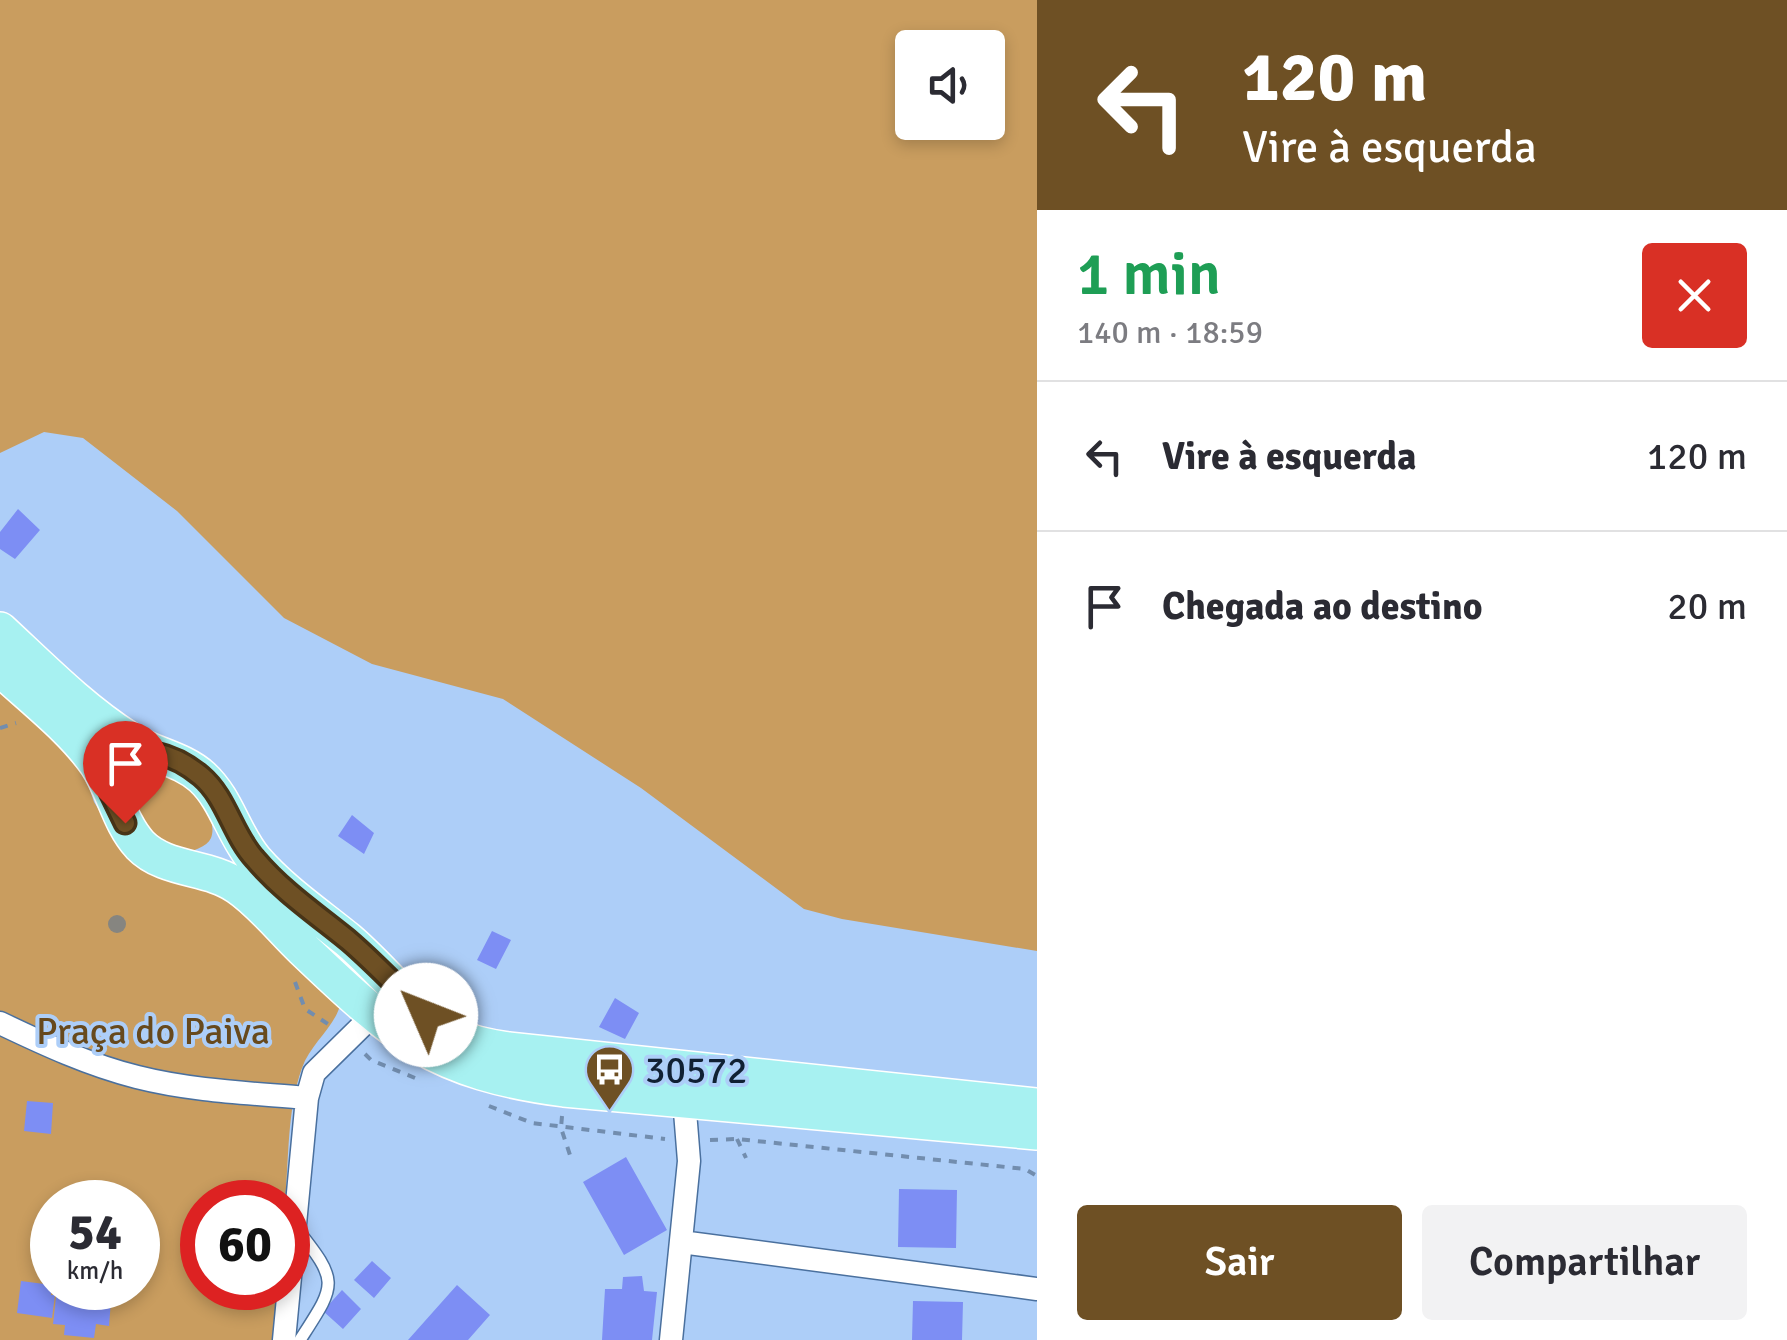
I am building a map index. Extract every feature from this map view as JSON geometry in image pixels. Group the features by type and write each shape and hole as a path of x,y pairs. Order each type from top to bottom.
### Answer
{"main road":[{"path":"0,630 100,721 150,752 200,775 222,800 229,820 253,858 279,884 351,943 426,1015 471,1042 508,1050 1037,1106"},
{"path":"0,668 82,744 101,769 142,847 185,868 236,884 373,1015 420,1048 464,1069 564,1088 1037,1132"},
{"path":"110,792 111,764 128,751 150,752"},
{"path":"185,868 221,855 228,842 229,820"}],"street":[{"path":"298,1180 306,1098 314,1073 373,1015"},
{"path":"0,1023 60,1052 138,1078 228,1093 306,1098"},
{"path":"671,1340 689,1161 684,1099"},
{"path":"681,1242 1037,1289"},
{"path":"284,1340 287,1310"}],"lane":[{"path":"300,1340 330,1288 328,1272 310,1246"}],"path":[{"path":"0,728 18,722"},
{"path":"564,1088 562,1128 570,1155"}],"green space":[{"path":"0,0 1037,0 1037,951 842,919 804,909 641,788 503,699 372,664 284,618 177,511 83,438 44,432 0,453"},
{"name":"Praça do Paiva","path":"0,687 81,763 94,802 107,823 209,880 341,1001 306,1059 297,1084 287,1180 180,1180 180,1310 276,1310 273,1340 0,1340"},
{"path":"130,764 166,771 190,787 208,812 212,830 209,841 183,854 147,837 116,790"}],"building":[{"path":"18,509 40,530 15,559 0,549 0,532"},
{"path":"352,815 374,833 364,854 338,836"},
{"path":"492,931 511,940 496,969 477,960"},
{"path":"615,998 639,1013 625,1039 599,1027"},
{"path":"27,1101 53,1103 51,1134 24,1131"},
{"path":"626,1157 667,1230 624,1255 583,1182"},
{"path":"899,1189 957,1190 956,1248 898,1247"},
{"path":"372,1261 391,1278 374,1298 354,1280"},
{"path":"642,1276 644,1291 657,1292 652,1340 602,1340 605,1289 622,1289 623,1277"},
{"path":"21,1281 30,1282 30,1310 53,1310 52,1318 17,1313"},
{"path":"457,1285 490,1315 468,1340 408,1340"},
{"path":"342,1290 361,1309 343,1329 323,1311"},
{"path":"913,1301 963,1302 962,1340 912,1340"},
{"path":"55,1310 110,1310 109,1326 96,1324 94,1338 64,1335 65,1325 53,1324"}],"place":[{"name":"30572","path":"610,1112"}],"route":[{"path":"125,823 110,792 108,776 111,764 119,756 128,751 150,752 200,775 222,800 232,829 253,858 426,1015"}]}
